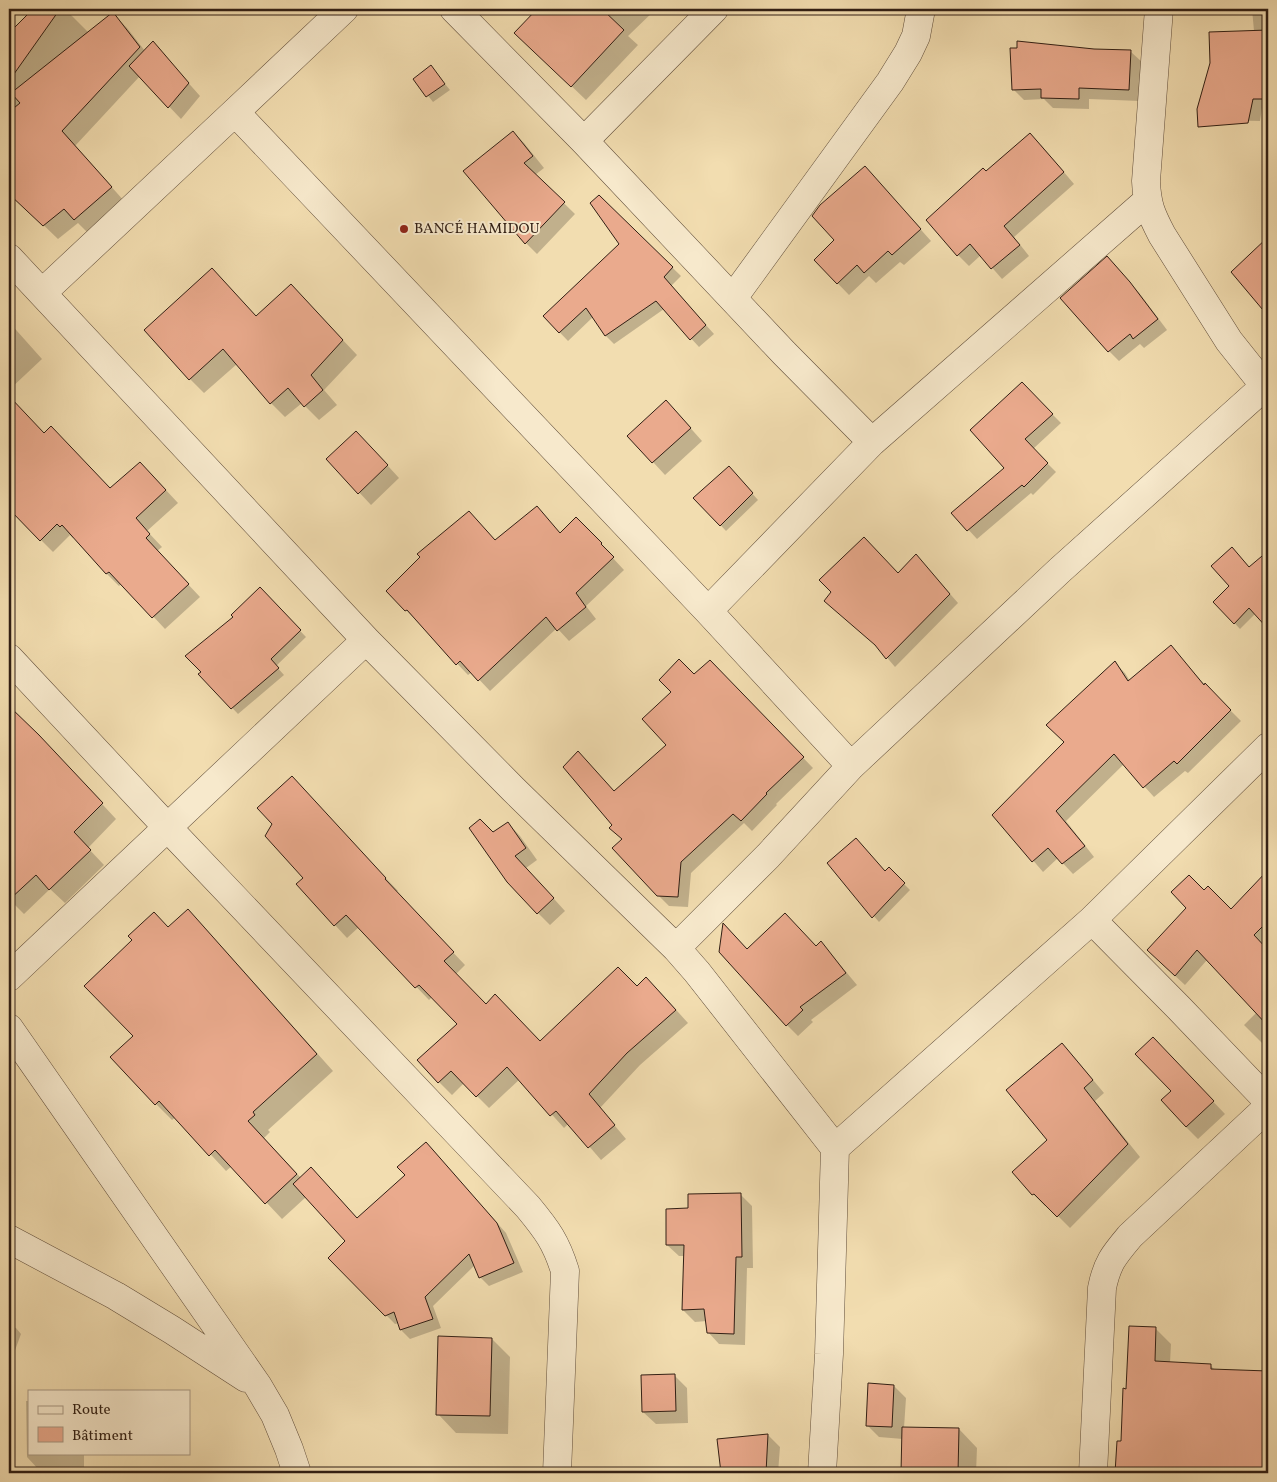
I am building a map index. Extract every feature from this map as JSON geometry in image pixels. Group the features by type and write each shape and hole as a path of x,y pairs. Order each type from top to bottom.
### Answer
{"street":[{"path":"42,293 344,9"},
{"path":"454,9 584,141 784,353 872,442"},
{"path":"584,141 714,9"},
{"path":"733,298 890,82 916,36 920,9"},
{"path":"676,948 768,856 852,766 1060,570 1267,388 1229,341 1162,235 1147,201 1146,181 1159,9"},
{"path":"236,112 852,766"},
{"path":"708,611 872,442 1147,201"},
{"path":"9,258 366,640 513,789 676,948 697,972 834,1148 829,1354 822,1473"},
{"path":"9,977 366,640"},
{"path":"9,658 528,1207 546,1229 558,1250 565,1271 558,1473"},
{"path":"834,1148 1092,920 1268,747"},
{"path":"1092,920 1268,1101"},
{"path":"9,1028 258,1386 275,1415 297,1473"},
{"path":"1092,1473 1102,1288 1104,1273 1108,1263 1130,1236 1268,1107"},
{"path":"9,1239 124,1301 258,1386"}],"building":[{"path":"33,9 60,9 9,81 9,33"},
{"path":"537,9 602,9 624,30 571,87 514,33"},
{"path":"113,12 140,47 62,131 112,187 74,220 64,209 43,226 9,194 9,112 20,103 11,93"},
{"path":"1268,30 1268,99 1253,99 1248,123 1198,127 1197,109 1210,63 1209,32"},
{"path":"153,41 189,83 168,108 129,66"},
{"path":"1017,41 1094,49 1131,50 1129,90 1079,88 1079,99 1041,98 1041,89 1012,90 1010,48 1017,48"},
{"path":"431,65 445,84 426,97 413,79"},
{"path":"513,131 533,156 524,163 565,202 525,244 463,171"},
{"path":"1030,133 1064,172 1004,226 1020,245 991,269 970,244 957,256 926,220 983,168 986,171"},
{"path":"865,166 921,229 892,255 888,251 864,273 857,265 837,284 814,260 834,240 812,216 820,205"},
{"path":"599,195 673,267 664,277 706,325 690,340 656,301 605,336 586,308 559,333 543,316 619,244 590,203"},
{"path":"1268,237 1268,316 1231,272"},
{"path":"1107,256 1130,282 1158,319 1133,339 1130,334 1108,352 1060,298"},
{"path":"212,268 256,316 291,284 343,340 311,375 323,390 304,407 288,388 270,404 223,349 189,380 144,330"},
{"path":"1022,382 1053,414 1025,439 1048,463 1024,487 1022,485 967,531 951,513 1004,468 970,430"},
{"path":"9,396 44,433 51,426 110,488 140,462 166,490 136,518 150,534 146,538 189,584 152,618 109,572 106,574 62,525 60,527 57,524 40,541 9,509"},
{"path":"666,400 691,428 652,463 627,436"},
{"path":"356,431 388,465 358,494 326,459"},
{"path":"729,466 753,493 720,526 693,498"},
{"path":"537,506 560,533 576,517 614,557 576,593 586,607 557,631 546,617 478,681 460,661 456,665 407,610 405,611 386,591 420,557 417,554 469,511 495,540"},
{"path":"864,537 898,573 916,554 950,594 886,659 875,645 824,601 831,592 819,580"},
{"path":"1232,547 1249,567 1268,551 1268,629 1249,608 1234,624 1213,602 1229,586 1211,566"},
{"path":"260,587 301,630 271,659 279,668 231,709 198,674 201,672 185,656 233,617 231,615"},
{"path":"1171,645 1204,685 1205,683 1231,710 1177,764 1174,761 1143,788 1114,754 1056,811 1085,846 1062,864 1048,848 1032,862 992,815 1064,742 1046,725 1115,661 1128,681"},
{"path":"679,659 694,674 710,660 804,757 766,793 741,821 733,814 681,862 678,897 657,896 612,848 622,839 609,828 612,825 563,767 578,751 614,791 666,745 642,719 671,692 659,680"},
{"path":"9,706 103,803 74,832 91,850 49,890 36,875 9,900"},
{"path":"292,776 454,952 444,961 486,1004 495,994 540,1041 618,967 637,986 646,977 676,1010 627,1053 589,1094 615,1125 588,1148 556,1111 550,1116 507,1067 476,1097 451,1071 438,1083 417,1060 457,1024 419,985 415,988 346,915 334,926 296,884 303,878 265,836 272,824 257,808"},
{"path":"480,819 493,832 508,822 526,848 515,856 554,898 537,914 507,882 469,828"},
{"path":"856,838 885,871 889,867 905,883 872,918 827,863"},
{"path":"1268,870 1268,921 1254,935 1268,950 1268,1026 1197,950 1175,976 1147,950 1186,908 1171,892 1189,875 1204,890 1208,886 1231,909"},
{"path":"188,909 317,1054 253,1112 255,1115 248,1121 297,1174 265,1204 215,1150 209,1156 159,1101 155,1105 110,1057 133,1036 84,986 132,940 128,936 154,912 168,927"},
{"path":"785,913 816,946 821,941 846,973 800,1007 803,1010 786,1026 719,952 723,923 747,949"},
{"path":"1153,1037 1214,1101 1186,1127 1161,1100 1171,1091 1135,1054"},
{"path":"1062,1043 1093,1080 1084,1088 1128,1144 1057,1217 1034,1194 1032,1195 1012,1172 1047,1140 1006,1090"},
{"path":"426,1142 497,1223 514,1263 479,1278 469,1254 425,1297 433,1319 400,1330 394,1312 385,1316 328,1258 345,1241 293,1184 311,1167 357,1218 405,1175 397,1167"},
{"path":"741,1193 742,1257 736,1257 734,1334 707,1333 704,1309 682,1310 684,1245 666,1245 666,1209 688,1208 688,1194"},
{"path":"1129,1326 1156,1327 1155,1361 1211,1364 1211,1369 1268,1371 1268,1473 1115,1473 1117,1441 1121,1441 1123,1388 1126,1389"},
{"path":"438,1336 492,1338 490,1416 436,1415"},
{"path":"675,1374 676,1411 642,1412 641,1375"},
{"path":"868,1383 894,1385 892,1427 866,1426"},
{"path":"902,1427 959,1428 958,1473 901,1473"},
{"path":"768,1434 766,1473 721,1473 717,1439"}],"place":[{"name":"BANCÉ HAMIDOU","path":"404,229"}]}
